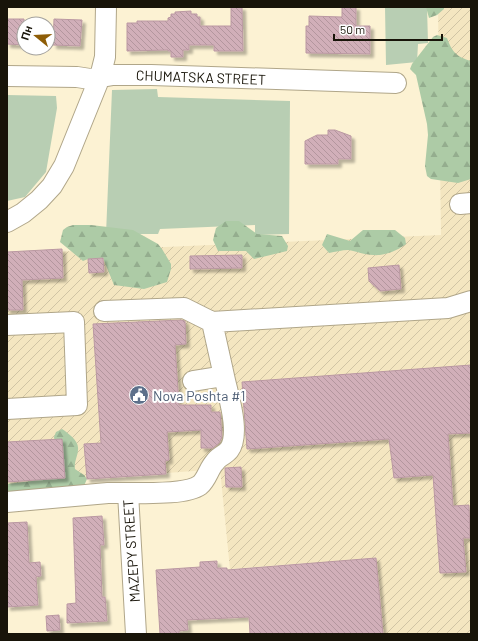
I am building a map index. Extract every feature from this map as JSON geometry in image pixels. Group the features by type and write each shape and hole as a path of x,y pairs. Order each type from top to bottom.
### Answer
{"street":[{"path":"7,222 23,213 39,200 52,186 64,166 100,77 105,57 106,7"},
{"name":"CHUMATSKA STREET","path":"7,76 90,79 113,75 151,75 396,83"},
{"path":"104,311 184,308 212,322 448,308 471,301"},
{"path":"7,325 74,322 77,405 7,408"},
{"path":"128,493 172,492 200,485 215,461 228,452 232,446 234,429 212,322"},
{"path":"193,381 224,376"},
{"name":"MAZEPY STREET","path":"7,502 108,493 128,493 136,634"}],"shaded area":[{"path":"438,7 471,7 471,634 318,634 307,563 230,569 220,469 7,485 7,254 441,235"}],"green space":[{"path":"385,7 427,7 428,43 418,44 417,62 386,65"},
{"path":"426,7 444,7 444,9 437,15 429,18"},
{"path":"437,35 447,38 451,47 459,56 471,61 471,179 458,183 431,179 427,176 425,166 428,135 427,124 416,75 410,69 412,64 433,37"},
{"path":"157,89 158,97 290,101 289,234 255,235 255,225 160,229 158,234 106,234 112,90"},
{"path":"7,95 56,96 57,108 46,172 25,197 7,201"},
{"path":"226,221 239,221 257,234 282,236 288,246 287,251 254,259 246,251 218,251 213,240 216,228"},
{"path":"73,225 91,225 133,230 158,244 171,264 167,282 144,289 114,285 103,258 88,259 83,261 60,242 63,230"},
{"path":"363,230 395,230 405,238 406,244 399,249 382,255 348,250 329,253 322,245 327,234 350,241"},
{"path":"62,429 77,443 78,452 75,469 87,479 83,488 7,495 7,484 32,481 59,470 54,437 56,432"}],"building":[{"path":"231,7 242,7 243,51 214,51 214,45 189,45 189,50 183,50 183,57 171,57 171,51 168,50 127,51 127,23 137,23 137,21 168,21 171,14 175,14 175,12 191,11 191,14 197,14 197,17 200,17 200,26 231,26"},
{"path":"342,7 356,7 356,26 370,26 370,54 306,53 306,26 309,26 309,16 342,17"},
{"path":"7,19 16,19 16,45 7,44"},
{"path":"56,19 82,20 80,46 56,45"},
{"path":"328,130 335,130 351,136 351,159 338,159 338,164 305,164 305,141 317,135 328,135"},
{"path":"62,249 63,278 22,280 23,310 7,310 7,252"},
{"path":"242,255 242,268 190,269 190,256"},
{"path":"103,258 104,272 89,273 88,259"},
{"path":"399,265 401,289 380,291 369,281 368,268"},
{"path":"185,321 186,344 175,345 179,405 211,405 211,412 220,412 222,437 219,443 213,448 201,448 201,430 167,432 169,460 165,461 166,474 87,479 84,444 101,443 93,324"},
{"path":"471,365 471,433 448,434 453,506 469,505 470,538 463,538 466,572 440,573 433,475 394,478 389,439 247,449 242,382"},
{"path":"62,439 65,478 7,482 7,442"},
{"path":"241,467 242,487 226,487 225,468"},
{"path":"102,516 104,545 100,545 102,597 105,597 107,621 67,623 67,604 76,603 73,518"},
{"path":"27,522 29,563 40,562 41,576 36,577 38,605 7,607 7,523"},
{"path":"376,558 383,634 250,634 249,617 187,620 188,630 179,631 179,634 160,634 156,570 200,567 200,562 217,561 217,568 227,568 227,570"},
{"path":"59,615 60,630 47,631 46,616"}],"place":[{"name":"Nova Poshta #1","path":"139,395"}]}
